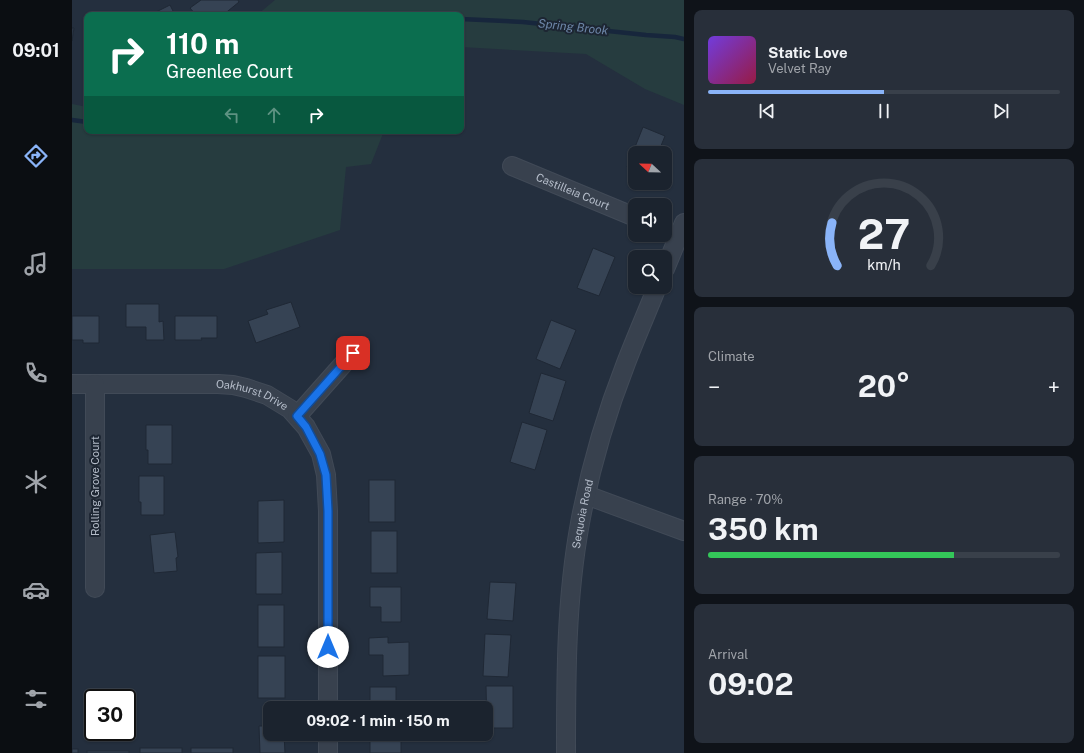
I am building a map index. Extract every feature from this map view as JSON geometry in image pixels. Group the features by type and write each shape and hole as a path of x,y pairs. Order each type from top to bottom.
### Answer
{"street":[{"name":"Castilleia Court","path":"512,166 628,214"},
{"path":"672,250 678,231"},
{"name":"Sequoia Road","path":"566,753 567,645 572,576 580,523 594,460 612,402 626,363 655,294"},
{"path":"297,416 353,353"},
{"name":"Oakhurst Drive","path":"72,384 233,385 267,395 290,409 306,427 320,454 326,475 328,511 328,701"},
{"name":"Rolling Grove Court","path":"95,384 95,588"},
{"path":"586,495 684,531"},
{"path":"328,741 328,753"}],"green space":[{"path":"275,0 684,0 684,105 645,89 586,54 464,47 464,12 261,12"},
{"path":"72,104 84,106 84,134 383,134 371,164 346,167 340,230 224,269 72,269"}],"building":[{"path":"201,0 238,0 239,2 227,12 193,12 190,8"},
{"path":"170,5 174,12 156,12"},
{"path":"72,28 74,28 72,41"},
{"path":"643,127 665,136 661,146 635,146"},
{"path":"593,248 615,257 599,296 577,288"},
{"path":"291,302 300,327 256,343 248,321 268,314 266,310"},
{"path":"126,304 159,304 159,322 163,321 164,340 146,340 146,327 126,327"},
{"path":"72,316 99,316 99,343 83,343 83,340 72,340"},
{"path":"175,316 217,316 217,338 201,338 202,340 175,340"},
{"path":"551,320 576,330 560,369 536,359"},
{"path":"541,373 566,381 553,421 529,413"},
{"path":"522,422 547,430 535,470 510,462"},
{"path":"146,425 172,425 172,464 148,464 148,450 146,450"},
{"path":"139,476 164,476 164,515 141,515 141,502 139,502"},
{"path":"369,480 395,480 395,522 369,522"},
{"path":"284,500 284,542 258,543 258,501"},
{"path":"371,531 397,531 397,573 371,573"},
{"path":"175,532 178,557 176,558 177,571 154,573 150,535"},
{"path":"282,552 282,594 256,594 256,553"},
{"path":"490,582 516,583 513,621 487,619"},
{"path":"370,587 401,587 401,622 381,622 381,607 370,607"},
{"path":"258,605 284,605 284,647 258,647"},
{"path":"485,634 511,635 508,677 483,676"},
{"path":"388,637 388,643 409,642 409,675 383,676 383,655 369,655 369,638"},
{"path":"258,656 285,656 285,698 258,698"},
{"path":"486,686 513,686 513,728 493,728 493,701 486,701"},
{"path":"370,687 396,687 396,701 370,701"},
{"path":"259,726 263,726 263,741 284,741 285,753 260,753"},
{"path":"370,741 401,741 401,753 370,753"},
{"path":"140,748 182,748 182,753 140,753"},
{"path":"191,748 233,748 233,753 191,753"},
{"path":"72,749 78,749 78,753 72,753"},
{"path":"87,751 129,751 129,753 87,753"}],"waterway":[{"name":"Spring Brook","path":"464,19 523,22 684,39"},
{"name":"Spring Brook","path":"72,120 84,122"}],"route":[{"path":"328,647 328,511 326,475 320,454 306,427 297,416 353,353"}]}
